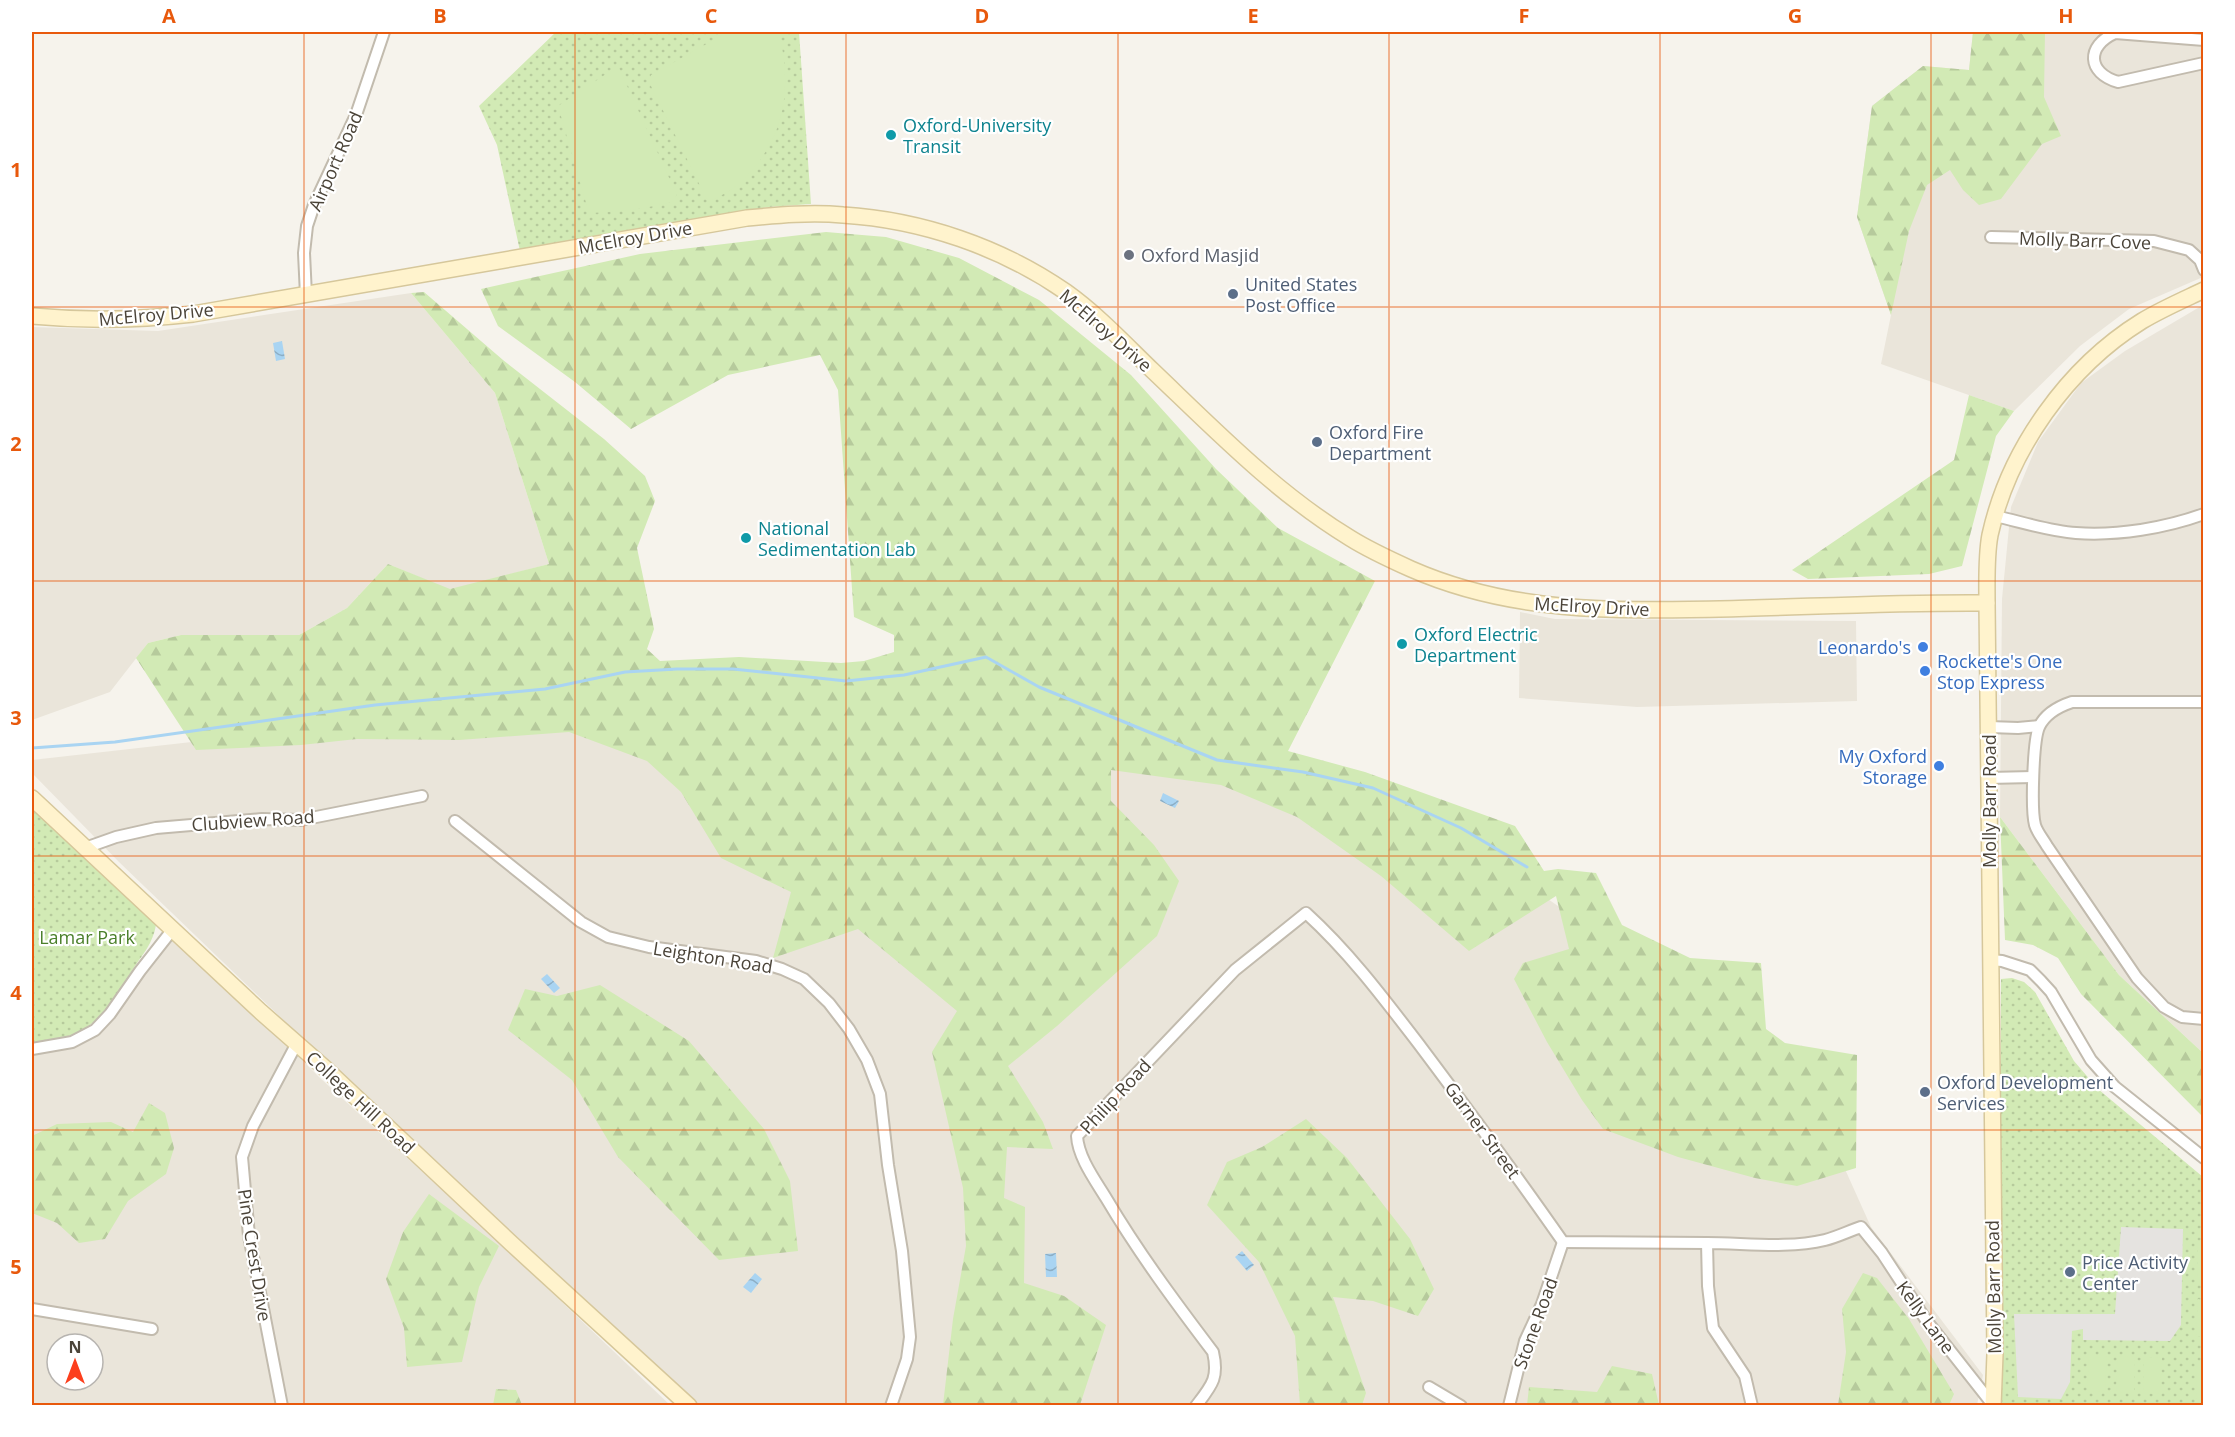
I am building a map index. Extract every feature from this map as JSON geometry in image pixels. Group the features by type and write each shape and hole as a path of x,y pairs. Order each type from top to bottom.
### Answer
{"street":[{"name":"Airport Road","path":"306,295 304,253 307,226 314,205 356,115 384,32"},
{"path":"2204,40 2115,33 2105,37 2097,46 2094,54 2095,65 2099,73 2118,82 2204,63"},
{"name":"McElroy Drive","path":"32,316 81,320 150,319 193,314 747,218 796,214 841,214 889,219 943,233 1004,255 1067,293 1107,327 1255,467 1305,508 1352,540 1414,570 1477,592 1549,606 1639,610 1987,603"},
{"name":"Molly Barr Cove","path":"1991,237 2154,241 2189,250 2200,260 2204,270"},
{"name":"Molly Barr Road","path":"1993,1405 1995,1354 1987,603 1990,537 2008,481 2024,448 2048,409 2075,376 2104,348 2142,321 2204,290"},
{"path":"1995,516 2076,533 2151,528 2204,514"},
{"path":"2204,702 2072,702 2057,708 2039,726 2033,777 2035,825 2049,850 2136,978 2164,1007 2182,1017 2204,1019"},
{"path":"1989,727 2039,726"},
{"path":"1988,778 2033,777"},
{"name":"Clubview Road","path":"85,848 116,837 156,828 262,819 301,820 422,796"},
{"name":"College Hill Road","path":"32,798 512,1245 689,1406"},
{"name":"Leighton Road","path":"455,820 581,922 608,936 649,947 756,961 782,969 804,979 829,1003 849,1029 867,1060 880,1094 888,1165 902,1251 910,1337 908,1359 891,1406"},
{"name":"Garner Street","path":"1306,913 1329,934 1368,977 1477,1121 1563,1242"},
{"name":"Philip Road","path":"1196,1406 1212,1384 1217,1369 1213,1352 1136,1247 1093,1177 1077,1143 1077,1136 1235,970 1306,913"},
{"path":"32,1049 72,1042 95,1030 110,1014 173,929"},
{"path":"1990,960 2002,961 2030,970 2050,992 2091,1060 2115,1087 2204,1158"},
{"name":"Pine Crest Drive","path":"282,1406 249,1236 243,1190 242,1157 253,1126 297,1043"},
{"name":"Kelly Lane","path":"1707,1243 1779,1245 1824,1240 1861,1227 1882,1253 1926,1320 1993,1405"},
{"path":"1563,1242 1707,1243 1708,1287 1713,1328 1745,1376 1752,1406"},
{"name":"Stone Road","path":"1509,1406 1525,1341 1542,1304 1563,1242"},
{"path":"32,1309 152,1329"},
{"path":"1429,1387 1461,1406"}],"shaded area":[{"path":"1973,32 2203,32 2203,277 2129,309 2080,346 2014,411 1881,364 1891,315 1857,217 1872,106 1923,66 1969,70"},
{"path":"411,293 495,393 549,564 450,590 388,564 347,608 299,635 181,635 148,643 110,692 32,720 32,327 158,331"},
{"path":"2203,305 2203,1053 2119,975 2000,817 2002,599 2011,507 2038,442 2081,383 2125,351"},
{"path":"1520,612 1555,619 1856,621 1857,701 1637,707 1519,698"},
{"path":"994,694 1538,892 1592,930 1826,1127 1871,1227 1983,1375 1977,1405 698,1405 323,1058 119,862 32,773 32,760 589,697"},
{"path":"173,929 319,1077 504,1247 670,1405 32,1405 32,1049 95,1030"},
{"path":"2121,1227 2183,1229 2181,1325 2170,1341 2083,1340 2083,1329 2072,1331 2070,1382 2061,1399 2018,1397 2014,1314 2115,1314"}],"green space":[{"path":"556,32 799,32 811,204 768,207 520,251 497,145 479,106"},
{"path":"728,32 779,32 785,75 784,96 775,134 765,153 736,186 708,202 649,82 651,75"},
{"path":"1973,32 2045,32 2044,97 2061,136 2042,144 2001,199 1979,205 1963,190 1950,170 1927,185 1909,231 1891,315 1857,217 1872,106 1923,66 1969,70"},
{"path":"618,66 677,195 672,202 631,210 589,213 558,106"},
{"path":"826,232 886,237 959,258 1039,300 1131,375 1216,469 1278,528 1375,581 1288,751 1365,772 1515,826 1544,871 1558,869 1596,873 1622,925 1690,958 1761,963 1766,1029 1785,1043 1857,1055 1856,1168 1797,1186 1755,1178 1678,1157 1603,1129 1582,1100 1547,1042 1514,979 1523,963 1569,949 1556,896 1469,951 1381,876 1297,817 1221,785 1111,770 1111,801 1154,845 1179,881 1157,936 1057,1026 1008,1066 1043,1122 1053,1149 1007,1147 1004,1198 1025,1207 1024,1283 1064,1296 1106,1325 1080,1405 943,1405 953,1319 966,1246 963,1188 932,1052 957,1011 858,929 773,958 791,892 721,858 681,792 647,761 569,732 459,740 357,739 301,745 196,750 136,658 148,643 181,635 299,635 347,608 388,564 450,589 549,564 495,393 411,293 424,292 503,360 604,439 645,476 655,501 637,548 654,629 647,649 660,661 739,657 841,663 864,661 894,652 894,635 854,617 838,390 820,355 728,375 631,429 575,382 498,326 481,289 640,254"},
{"path":"1969,395 2014,411 1996,436 1962,566 1929,574 1808,579 1792,570 1954,460"},
{"name":"Lamar Park","path":"32,806 156,925 147,948 112,1002 97,1020 63,1038 32,1044"},
{"path":"2000,817 2119,975 2203,1053 2203,1117 2081,994 2058,958 2033,945 2005,940"},
{"path":"2012,978 2024,982 2035,992 2074,1061 2098,1089 2203,1177 2204,1405 2000,1406 1992,1213 2001,1068 2001,979"},
{"path":"600,985 689,1041 764,1129 790,1181 798,1251 719,1260 618,1157 572,1080 508,1030 525,989 557,996"},
{"path":"149,1103 165,1113 174,1148 166,1174 128,1201 105,1239 79,1243 57,1223 32,1213 32,1136 57,1124 111,1122 133,1132"},
{"path":"1306,1119 1347,1158 1410,1239 1434,1289 1418,1316 1373,1301 1333,1297 1366,1393 1362,1405 1300,1405 1295,1336 1259,1262 1207,1205 1227,1162 1262,1147"},
{"path":"429,1194 499,1246 479,1287 462,1362 407,1367 404,1328 386,1279 403,1232"},
{"path":"2198,1242 2203,1243 2203,1279 2197,1279"},
{"path":"1863,1273 1877,1278 1909,1319 1954,1394 1949,1405 1838,1405 1846,1352 1842,1309"},
{"path":"2198,1299 2203,1300 2203,1336 2196,1336"},
{"path":"2089,1355 2107,1355 2105,1392 2087,1391"},
{"path":"2118,1356 2135,1357 2134,1393 2116,1392"},
{"path":"2144,1357 2162,1358 2160,1394 2143,1393"},
{"path":"2197,1365 2203,1365 2203,1402 2196,1402"},
{"path":"1612,1366 1652,1374 1659,1405 1527,1405 1529,1387 1597,1392"},
{"path":"496,1389 516,1390 522,1405 493,1405"}],"water":[{"path":"282,341 285,359 276,361 273,343"},
{"path":"1163,793 1179,801 1175,808 1160,801"},
{"path":"547,974 560,988 554,993 541,979"},
{"path":"1242,1251 1254,1265 1247,1271 1235,1257"},
{"path":"1056,1253 1057,1277 1046,1277 1045,1254"},
{"path":"755,1273 762,1279 751,1293 743,1287"}],"waterway":[{"path":"32,748 115,742 375,705 545,689 625,672 733,669 846,681 904,675 986,657 1039,687 1217,760 1303,772 1373,788 1461,828 1527,867"}],"place":[{"name":"Oxford-University Transit","path":"891,135"},
{"name":"Oxford Masjid","path":"1129,255"},
{"name":"United States Post Office","path":"1233,294"},
{"name":"Oxford Fire Department","path":"1317,442"},
{"name":"National Sedimentation Lab","path":"746,538"},
{"name":"Oxford Electric Department","path":"1402,644"},
{"name":"Leonardo's","path":"1923,647"},
{"name":"Rockette's One Stop Express","path":"1925,671"},
{"name":"My Oxford Storage","path":"1939,766"},
{"name":"Oxford Development Services","path":"1925,1092"},
{"name":"Price Activity Center","path":"2070,1272"}]}
